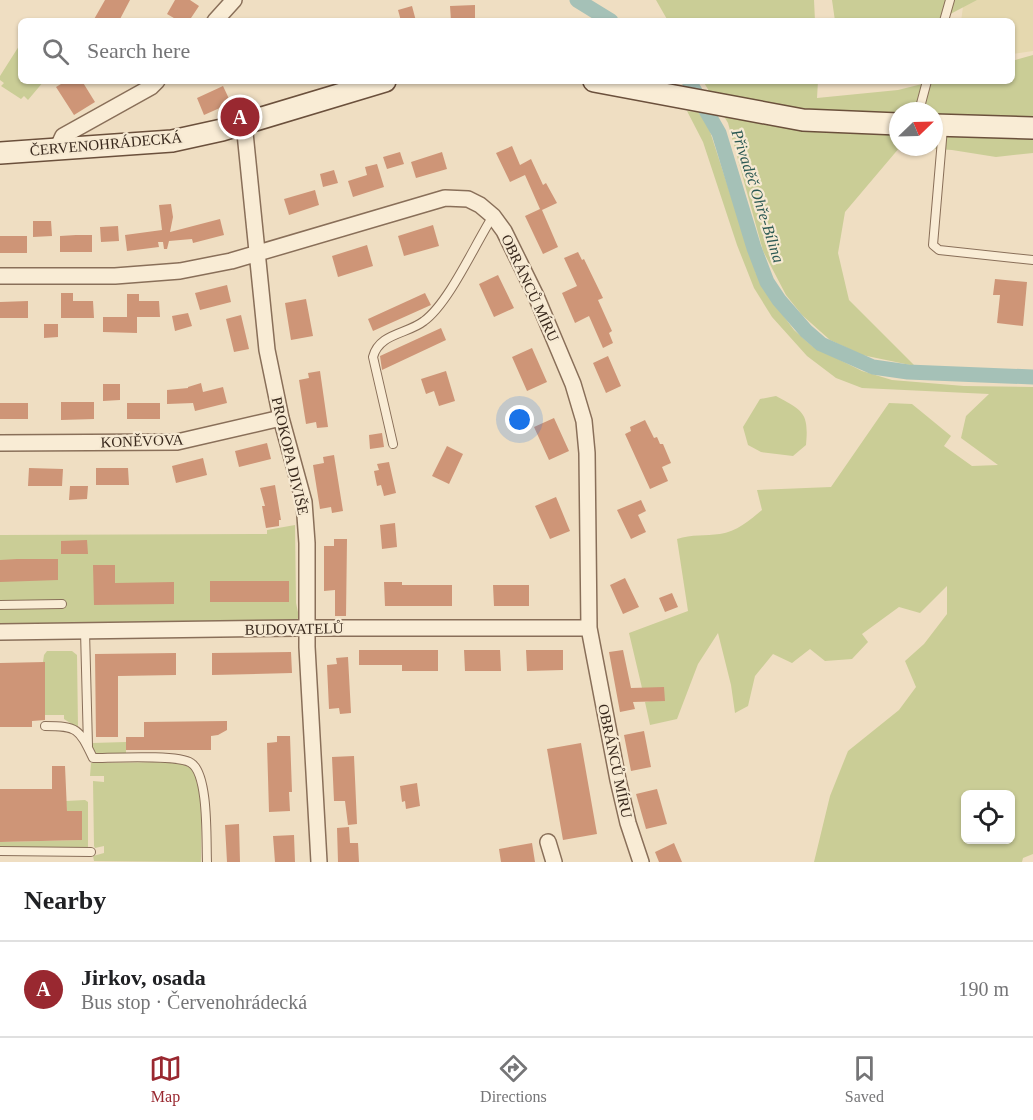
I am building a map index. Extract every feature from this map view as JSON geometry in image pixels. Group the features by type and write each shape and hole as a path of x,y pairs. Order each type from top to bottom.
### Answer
{"street":[{"path":"218,18 234,0"},
{"path":"57,149 63,136 153,84"},
{"name":"ČERVENOHRÁDECKÁ","path":"0,153 172,141 244,123 375,84"},
{"path":"609,84 803,120 889,124"},
{"name":"PROKOPA DIVIŠE","path":"244,123 267,350 281,418 304,502 307,543 306,628 319,862"},
{"path":"943,125 1033,128"},
{"name":"OBRÁNCŮ MÍRU","path":"0,276 115,276 180,271 231,261 445,198 468,199 493,216 504,231 536,296 570,374 584,421 589,526 589,628 618,780 638,859"},
{"name":"KONĚVOVA","path":"0,443 177,442 281,418"},
{"name":"BUDOVATELŮ","path":"0,632 306,628 589,628"},
{"path":"548,842 554,862"}],"lane":[{"path":"945,18 950,0"},
{"path":"921,102 926,84"},
{"path":"937,156 933,245 939,250 1033,260"},
{"path":"393,444 373,357 375,349 385,339 424,322 440,305 493,216"},
{"path":"0,605 62,604"},
{"path":"85,631 88,748"},
{"path":"45,726 75,729 93,758 176,759 192,763 197,769 202,784 207,862"},
{"path":"0,851 91,852"}],"shaded area":[{"path":"964,0 1033,0 1033,51 1015,54 1015,18 961,18"}],"green space":[{"path":"656,0 814,0 815,18 666,18"},
{"path":"832,0 977,0 943,18 835,18"},
{"path":"18,48 18,84 41,84 28,100 24,96 21,99 1,86 4,83 0,80 0,76"},
{"path":"1033,55 1033,153 996,157 943,149 943,102 889,102 889,156 892,156 845,212 838,253 849,300 915,366 862,355 830,340 802,315 786,295 763,251 728,123 705,84 818,84 817,98 898,90 922,84 1015,84 1015,60"},
{"path":"687,111 704,113 756,273 794,330 812,346 862,371 892,380 964,386 1033,387 1033,854 1023,858 1022,862 814,862 830,796 848,751 899,710 916,687 905,661 924,644 947,614 947,586 920,613 899,607 862,634 868,642 852,659 825,661 810,649 792,663 773,654 755,676 748,706 735,713 731,685 718,633 698,664 677,719 650,725 645,702 651,701 642,688 629,633 688,611 677,539 726,533 742,525 762,510 757,490 831,487 889,403 912,404 951,436 944,446 972,466 998,465 961,438 966,416 989,394 862,388 836,378 807,356 772,317 754,288 737,245 703,142"},
{"path":"776,396 798,409 805,419 806,445 793,456 761,452 748,445 743,427 760,399"},
{"path":"295,525 296,603 299,617 295,622 0,624 0,535 267,534 267,530"},
{"path":"47,651 72,651 77,655 78,728 64,719 64,715 45,715 43,662"},
{"path":"126,742 126,755 96,753 92,748 92,743"},
{"path":"175,762 191,769 198,780 201,862 94,861 93,856 104,853 104,846 95,848 94,846 93,781 104,782 104,776 90,776 91,763"},
{"path":"85,800 88,802 88,847 0,849 0,842 82,840 82,811 67,811 66,801"}],"building":[{"path":"105,0 130,0 121,18 95,18"},
{"path":"175,0 190,0 199,6 191,18 174,18 167,14"},
{"path":"475,5 475,18 451,18 450,6"},
{"path":"412,6 415,18 400,18 398,10"},
{"path":"61,84 84,84 95,102 74,115 56,87"},
{"path":"223,86 231,103 204,115 197,98"},
{"path":"512,146 520,165 531,159 543,185 546,183 557,203 542,210 558,247 543,254 525,216 540,209 525,175 510,182 496,153"},
{"path":"400,152 404,164 387,169 383,157"},
{"path":"442,152 447,169 416,178 411,162"},
{"path":"377,164 384,187 353,197 348,181 367,175 365,167"},
{"path":"334,170 338,183 323,187 320,174"},
{"path":"315,190 319,205 289,215 284,199"},
{"path":"171,204 173,217 170,232 220,219 224,235 193,243 192,239 169,241 167,249 164,249 163,242 158,242 159,247 127,251 125,235 162,230 159,205"},
{"path":"33,221 51,221 52,236 33,237"},
{"path":"433,225 439,246 404,256 398,236"},
{"path":"118,226 119,241 101,242 100,227"},
{"path":"92,235 92,252 60,252 60,236"},
{"path":"0,236 27,236 27,253 0,253"},
{"path":"367,245 373,266 338,277 332,256"},
{"path":"578,252 582,260 584,259 603,298 598,300 612,331 609,333 613,343 603,348 589,316 575,323 562,293 577,286 564,258"},
{"path":"498,275 514,308 494,317 479,284"},
{"path":"995,279 1027,282 1023,326 997,323 1000,295 993,295"},
{"path":"227,285 231,302 200,310 195,293"},
{"path":"61,293 73,293 73,301 93,301 94,318 61,318"},
{"path":"425,293 431,305 373,331 368,319"},
{"path":"127,294 139,294 139,301 159,301 160,317 137,317 137,333 103,332 103,317 127,317"},
{"path":"306,299 313,336 291,340 285,303"},
{"path":"28,301 28,318 0,318 0,302"},
{"path":"188,313 192,326 175,331 172,316"},
{"path":"241,315 249,349 234,352 226,319"},
{"path":"44,324 58,324 58,337 44,338"},
{"path":"441,328 446,340 382,370 380,356"},
{"path":"532,348 547,382 527,391 512,357"},
{"path":"608,356 621,386 606,393 593,363"},
{"path":"320,371 328,427 317,428 316,422 306,424 299,380 309,378 308,373"},
{"path":"446,371 455,401 439,406 434,391 426,394 421,379"},
{"path":"201,383 203,392 223,387 227,403 195,411 193,403 167,404 167,390 188,388"},
{"path":"103,384 120,384 120,400 103,401"},
{"path":"61,402 94,402 94,419 61,420"},
{"path":"0,403 28,403 28,419 0,419"},
{"path":"127,403 160,403 160,419 127,419"},
{"path":"554,418 569,451 549,460 534,427"},
{"path":"645,420 654,438 657,437 660,444 663,444 671,463 662,467 668,481 650,489 625,434 631,431 630,427"},
{"path":"382,433 384,447 370,449 369,435"},
{"path":"267,443 271,459 239,467 235,451"},
{"path":"447,446 463,454 449,484 432,476"},
{"path":"334,455 343,511 332,513 331,507 320,509 313,465 324,463 323,457"},
{"path":"203,458 207,475 176,483 172,466"},
{"path":"389,462 396,493 384,496 381,485 377,486 374,471 379,470 377,464"},
{"path":"29,468 63,469 62,486 28,486"},
{"path":"96,468 128,468 129,485 96,485"},
{"path":"275,485 281,520 279,520 279,526 266,528 262,506 265,506 260,488"},
{"path":"70,486 88,486 87,499 69,500"},
{"path":"556,497 570,531 550,539 535,506"},
{"path":"641,500 646,511 638,515 646,532 631,539 617,510"},
{"path":"395,523 397,547 382,549 380,525"},
{"path":"334,539 347,539 346,616 335,616 335,590 324,591 324,546 334,546"},
{"path":"87,540 88,554 61,554 61,541"},
{"path":"58,559 58,580 0,582 0,560"},
{"path":"93,565 115,565 115,583 174,582 174,604 94,605"},
{"path":"625,578 639,607 623,614 610,585"},
{"path":"210,581 289,581 289,602 210,602"},
{"path":"384,582 402,582 402,585 452,585 452,606 385,606"},
{"path":"493,585 529,585 529,606 494,606"},
{"path":"672,593 678,607 665,612 659,598"},
{"path":"359,650 438,650 438,671 402,671 402,665 359,665"},
{"path":"464,650 500,650 501,671 465,671"},
{"path":"526,650 563,650 563,670 527,671"},
{"path":"623,650 631,688 664,687 665,701 633,702 635,709 620,712 609,652"},
{"path":"291,652 292,673 212,675 212,653"},
{"path":"176,653 176,675 118,676 118,737 96,737 95,654"},
{"path":"348,657 351,713 340,714 339,708 329,709 327,665 337,664 336,658"},
{"path":"45,662 45,720 32,721 32,727 0,727 0,663"},
{"path":"227,721 227,730 211,736 211,750 126,750 126,737 144,737 144,722"},
{"path":"644,731 651,767 631,771 624,735"},
{"path":"277,736 290,736 292,792 289,792 290,811 269,812 267,743 277,742"},
{"path":"581,743 597,834 563,840 547,749"},
{"path":"354,756 357,824 348,825 345,801 334,801 332,757"},
{"path":"52,766 65,766 67,811 82,811 82,840 0,842 0,789 52,789"},
{"path":"417,783 420,806 406,809 405,801 402,802 400,786"},
{"path":"657,789 667,824 646,829 636,794"},
{"path":"239,824 240,862 227,862 225,825"},
{"path":"349,827 350,843 358,843 359,862 338,862 337,828"},
{"path":"294,835 295,862 275,862 273,836"},
{"path":"532,843 535,862 501,862 499,849"},
{"path":"674,843 682,862 659,862 655,852"}],"waterway":[{"name":"Přivaděč Ohře-Bílina","path":"577,0 606,18"},
{"name":"Přivaděč Ohře-Bílina","path":"691,84 719,133 754,248 767,282 779,300 806,331 821,344 873,367 908,372 1033,377"}],"place":[{"name":"Jirkov, osada","path":"240,117"}]}
